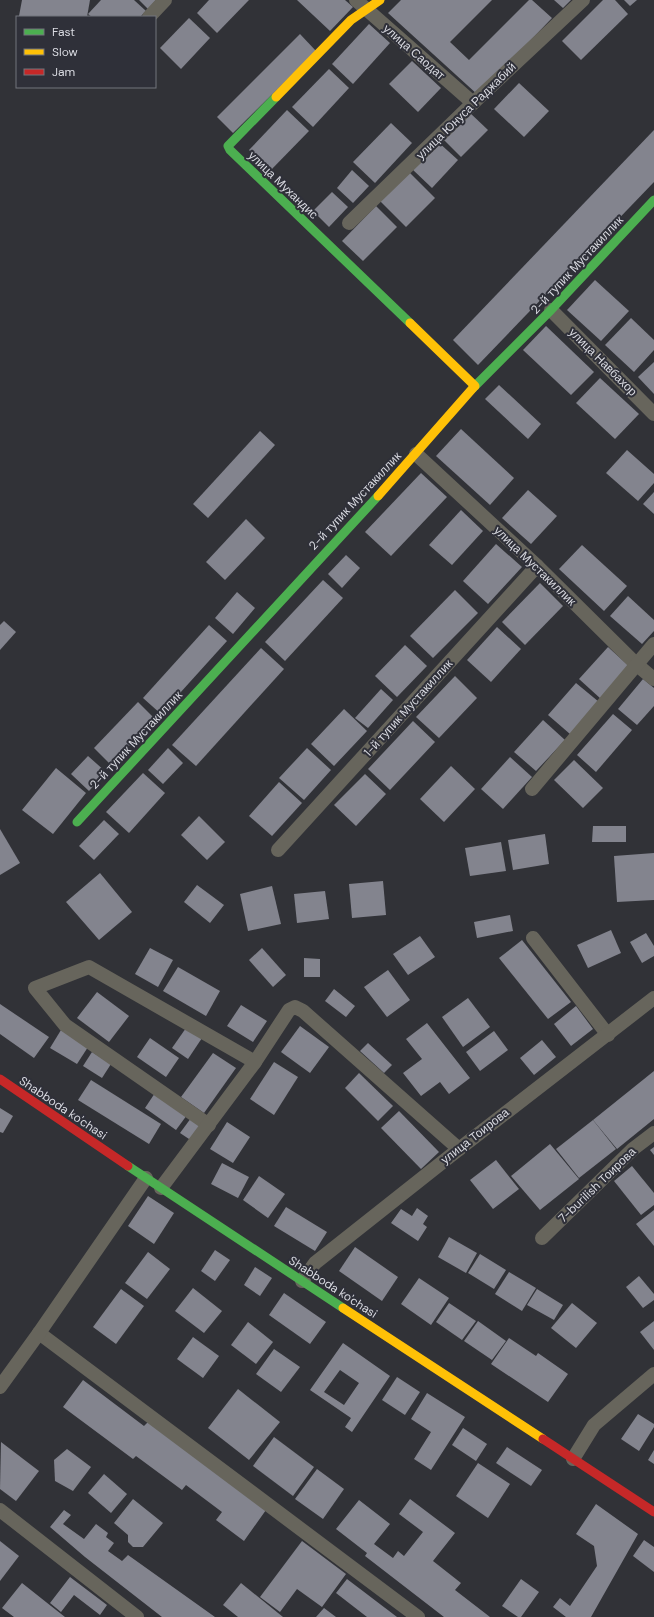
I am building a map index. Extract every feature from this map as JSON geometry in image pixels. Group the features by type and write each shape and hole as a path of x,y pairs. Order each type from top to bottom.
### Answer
{"street":[{"path":"150,16 165,0"},
{"name":"улица Мухандис","path":"380,0 360,5 351,20 228,146 230,150 476,386"},
{"name":"улица Юнуса Раджабий","path":"349,223 473,103 583,0"},
{"name":"улица Саодат","path":"360,5 473,103"},
{"name":"2-й тупик Мустакиллик","path":"77,822 416,454 476,386 551,310 654,200"},
{"name":"улица Навбахор","path":"551,310 654,414"},
{"name":"улица Мустакиллик","path":"416,454 537,566 636,664 654,679"},
{"name":"1-й тупик Мустакиллик","path":"278,850 537,566"},
{"path":"532,789 654,644"},
{"path":"533,938 608,1035"},
{"path":"209,1125 65,1024 35,988 89,967 255,1062"},
{"name":"улица Тоирова","path":"302,1281 315,1263 459,1148 608,1035 654,998"},
{"path":"161,1188 255,1062 289,1010 295,1007 303,1011 459,1148"},
{"name":"Shabboda ko'chasi","path":"0,1079 161,1188 654,1512"},
{"name":"7-burilish Тоирова","path":"542,1238 633,1150 654,1133"},
{"path":"0,1387 40,1333 146,1178"},
{"path":"40,1333 418,1617"},
{"path":"573,1459 594,1425 654,1374"},
{"path":"0,1510 137,1617"}],"building":[{"path":"22,0 90,0 87,16 19,16"},
{"path":"101,0 134,0 146,11 141,16 91,16 88,14"},
{"path":"139,0 156,0 148,9"},
{"path":"209,0 249,0 217,33 197,13"},
{"path":"297,0 345,0 353,7 330,31"},
{"path":"401,0 492,0 450,42 469,60 529,0 532,0 552,18 478,95 388,13"},
{"path":"554,0 571,0 563,8"},
{"path":"603,0 615,0 628,14 581,60 562,41"},
{"path":"624,0 637,0 630,6"},
{"path":"189,18 210,38 181,69 160,48"},
{"path":"369,24 390,43 353,84 332,64"},
{"path":"300,34 316,51 233,133 217,117"},
{"path":"412,61 441,88 418,112 389,84"},
{"path":"329,69 349,88 313,127 292,107"},
{"path":"519,83 549,111 524,137 494,109"},
{"path":"287,110 309,131 270,171 249,150"},
{"path":"468,111 488,130 461,157 442,138"},
{"path":"391,123 412,143 375,183 353,162"},
{"path":"654,130 654,182 478,365 453,340"},
{"path":"437,141 458,160 432,188 411,168"},
{"path":"352,170 369,186 353,203 337,188"},
{"path":"409,172 435,198 406,227 380,201"},
{"path":"332,192 348,207 329,227 313,211"},
{"path":"376,206 397,227 363,261 342,241"},
{"path":"595,280 629,311 601,341 567,310"},
{"path":"631,318 654,340 654,350 634,372 605,345"},
{"path":"546,326 594,372 571,395 523,350"},
{"path":"654,362 654,394 638,377"},
{"path":"600,378 639,414 615,439 576,403"},
{"path":"499,385 541,424 528,439 485,399"},
{"path":"461,429 514,478 490,505 436,456"},
{"path":"260,431 275,445 208,518 193,504"},
{"path":"627,450 654,474 654,483 638,501 606,473"},
{"path":"421,473 447,497 391,556 365,532"},
{"path":"528,490 557,516 531,544 502,518"},
{"path":"654,492 654,514 643,504"},
{"path":"461,510 483,531 452,565 429,545"},
{"path":"246,519 265,538 225,580 206,562"},
{"path":"496,544 522,567 488,604 463,581"},
{"path":"582,545 627,586 604,611 559,569"},
{"path":"346,555 360,568 342,588 328,574"},
{"path":"323,580 343,598 285,661 265,642"},
{"path":"540,583 563,606 525,645 502,622"},
{"path":"455,590 478,613 433,658 410,636"},
{"path":"237,592 255,608 233,634 215,618"},
{"path":"628,596 654,620 654,631 642,644 610,616"},
{"path":"4,621 16,632 0,650 0,625"},
{"path":"209,625 227,641 161,714 143,698"},
{"path":"497,627 521,649 491,682 467,660"},
{"path":"405,645 427,666 397,697 375,676"},
{"path":"608,647 630,667 601,699 579,679"},
{"path":"261,648 284,669 196,766 172,745"},
{"path":"455,676 477,698 439,738 416,717"},
{"path":"643,679 654,688 654,706 637,725 618,709"},
{"path":"576,683 599,702 570,734 548,715"},
{"path":"381,689 393,700 368,728 355,718"},
{"path":"138,702 155,719 111,765 94,748"},
{"path":"344,709 367,731 334,766 311,744"},
{"path":"613,714 632,730 596,772 577,755"},
{"path":"543,720 565,740 536,771 514,752"},
{"path":"413,721 435,742 390,790 368,769"},
{"path":"168,748 183,763 163,784 148,770"},
{"path":"307,748 331,770 304,800 279,778"},
{"path":"88,756 106,772 89,791 71,774"},
{"path":"510,757 532,777 503,809 481,789"},
{"path":"574,760 603,788 583,808 554,780"},
{"path":"451,766 475,789 444,822 420,799"},
{"path":"56,768 86,793 53,834 22,810"},
{"path":"143,773 165,793 129,833 106,812"},
{"path":"365,774 386,794 356,826 334,805"},
{"path":"279,782 302,803 272,836 249,816"},
{"path":"199,816 225,842 207,860 181,835"},
{"path":"104,820 119,834 94,860 79,846"},
{"path":"593,826 626,826 626,842 592,842"},
{"path":"0,829 20,863 0,875"},
{"path":"545,834 549,864 513,870 508,840"},
{"path":"501,842 506,871 470,876 465,848"},
{"path":"654,853 654,900 617,902 614,856"},
{"path":"100,873 132,912 99,940 66,902"},
{"path":"383,881 386,915 352,918 349,884"},
{"path":"197,885 224,905 210,923 184,902"},
{"path":"272,886 281,924 248,931 240,894"},
{"path":"325,891 329,919 297,923 294,894"},
{"path":"510,915 513,931 477,938 474,922"},
{"path":"611,930 621,953 588,968 577,945"},
{"path":"646,933 654,946 654,956 642,963 630,942"},
{"path":"420,936 435,957 408,975 393,954"},
{"path":"522,940 571,1002 548,1019 499,958"},
{"path":"150,948 173,960 158,987 135,974"},
{"path":"262,948 286,975 273,987 249,960"},
{"path":"304,958 320,959 320,977 304,977"},
{"path":"178,967 220,991 206,1016 163,991"},
{"path":"388,970 410,1000 387,1017 364,987"},
{"path":"334,989 355,1006 346,1017 325,1001"},
{"path":"97,992 129,1016 109,1042 77,1018"},
{"path":"468,998 490,1027 463,1047 442,1017"},
{"path":"0,1004 49,1037 34,1058 0,1034"},
{"path":"241,1005 267,1021 253,1042 227,1026"},
{"path":"576,1006 593,1029 571,1046 554,1024"},
{"path":"427,1023 470,1078 449,1094 440,1082 421,1096 403,1073 422,1059 406,1039"},
{"path":"300,1026 329,1047 310,1073 281,1052"},
{"path":"186,1028 202,1038 188,1059 172,1048"},
{"path":"61,1030 88,1047 77,1064 50,1048"},
{"path":"494,1031 508,1050 480,1071 466,1052"},
{"path":"150,1038 179,1058 166,1077 137,1057"},
{"path":"542,1040 556,1057 534,1075 520,1058"},
{"path":"368,1043 392,1065 384,1073 360,1051"},
{"path":"92,1052 111,1064 102,1078 83,1066"},
{"path":"213,1053 236,1068 204,1113 181,1097"},
{"path":"274,1062 298,1077 274,1115 250,1099"},
{"path":"654,1071 654,1119 617,1149 593,1120"},
{"path":"359,1073 393,1106 378,1121 345,1088"},
{"path":"91,1080 161,1124 149,1144 78,1100"},
{"path":"155,1093 187,1115 176,1130 145,1108"},
{"path":"0,1108 13,1116 3,1133 0,1132"},
{"path":"399,1111 439,1152 421,1169 381,1128"},
{"path":"191,1118 203,1126 192,1141 180,1133"},
{"path":"593,1120 616,1149 579,1178 556,1149"},
{"path":"227,1122 250,1137 233,1163 210,1149"},
{"path":"550,1144 579,1179 540,1210 511,1176"},
{"path":"654,1147 654,1155 650,1150"},
{"path":"496,1160 519,1189 493,1209 470,1180"},
{"path":"222,1163 249,1177 238,1198 211,1184"},
{"path":"632,1166 654,1193 654,1205 641,1215 614,1181"},
{"path":"259,1176 285,1194 268,1218 243,1200"},
{"path":"148,1196 174,1213 154,1244 128,1226"},
{"path":"286,1207 327,1232 315,1251 274,1226"},
{"path":"417,1208 428,1216 423,1224 427,1227 418,1241 391,1223 401,1209 412,1216"},
{"path":"654,1210 654,1246 636,1224"},
{"path":"449,1237 477,1253 466,1273 438,1257"},
{"path":"355,1247 398,1277 382,1301 339,1271"},
{"path":"215,1250 230,1260 215,1281 201,1271"},
{"path":"148,1252 170,1269 147,1299 125,1283"},
{"path":"480,1254 506,1270 494,1289 468,1273"},
{"path":"255,1267 272,1278 260,1296 244,1285"},
{"path":"509,1272 536,1288 522,1311 495,1294"},
{"path":"639,1276 654,1294 654,1300 643,1308 626,1287"},
{"path":"419,1278 449,1298 431,1325 401,1304"},
{"path":"193,1288 222,1311 204,1333 175,1311"},
{"path":"121,1289 144,1306 116,1344 93,1327"},
{"path":"537,1289 563,1305 554,1320 527,1305"},
{"path":"284,1293 326,1322 310,1344 269,1315"},
{"path":"449,1303 476,1321 462,1340 436,1322"},
{"path":"572,1303 597,1323 576,1348 551,1328"},
{"path":"478,1321 506,1341 492,1360 464,1341"},
{"path":"654,1321 654,1350 640,1332"},
{"path":"248,1322 273,1342 256,1364 231,1345"},
{"path":"193,1337 219,1356 203,1378 177,1359"},
{"path":"509,1338 536,1356 538,1353 568,1374 548,1402 491,1364"},
{"path":"343,1343 390,1376 352,1432 345,1427 351,1418 310,1390","holes":["340,1370 359,1383 344,1405 324,1392"]},
{"path":"274,1349 300,1367 281,1392 256,1374"},
{"path":"397,1377 420,1392 405,1415 382,1400"},
{"path":"83,1380 144,1426 148,1422 266,1510 244,1541 216,1520 222,1512 186,1485 182,1490 136,1456 133,1459 63,1407"},
{"path":"238,1389 280,1422 249,1460 208,1428"},
{"path":"427,1393 465,1417 431,1470 414,1459 431,1432 411,1419"},
{"path":"638,1414 654,1424 654,1427 639,1451 621,1439"},
{"path":"463,1428 487,1444 476,1461 452,1445"},
{"path":"274,1437 314,1467 293,1496 253,1466"},
{"path":"1,1442 39,1471 16,1501 0,1489"},
{"path":"507,1447 542,1470 531,1486 496,1463"},
{"path":"67,1449 91,1467 73,1491 55,1481 54,1460"},
{"path":"654,1450 654,1464 648,1460"},
{"path":"478,1463 510,1484 488,1518 456,1496"},
{"path":"317,1469 344,1489 323,1519 295,1499"},
{"path":"104,1474 127,1494 111,1513 88,1493"},
{"path":"133,1499 163,1523 143,1547 133,1547 128,1542 128,1535 114,1523"},
{"path":"410,1499 455,1533 433,1561 461,1583 455,1590 490,1617 444,1617 365,1556 367,1553 336,1529 359,1500 390,1524 374,1544 393,1558 398,1551 404,1556 423,1532 399,1514"},
{"path":"596,1504 638,1534 591,1617 566,1617 553,1607 560,1598 570,1606 597,1566 594,1546 576,1534"},
{"path":"64,1510 71,1515 63,1524 84,1539 96,1524 108,1533 106,1537 114,1543 108,1551 122,1561 128,1555 215,1617 162,1617 85,1557 50,1527"},
{"path":"644,1540 654,1547 654,1572 633,1556"},
{"path":"0,1541 19,1556 0,1581"},
{"path":"302,1541 346,1574 322,1607 297,1589 280,1612 260,1597"},
{"path":"70,1577 107,1605 100,1615 74,1595 61,1612 50,1603"},
{"path":"347,1579 397,1617 367,1617 336,1593"},
{"path":"521,1579 539,1592 521,1617 518,1617 502,1606"},
{"path":"22,1583 65,1617 14,1617 2,1608"},
{"path":"241,1583 283,1617 238,1617 223,1605"},
{"path":"324,1608 336,1617 316,1617"}],"traffic: fast":[{"path":"276,97 228,146 230,150 410,323"},
{"path":"473,388 551,310 654,200"},
{"path":"77,822 378,496"},
{"path":"128,1166 343,1308"}],"traffic: slow":[{"path":"276,97 351,20 380,0"},
{"path":"410,323 475,386"},
{"path":"378,496 473,388"},
{"path":"343,1308 543,1439"}],"traffic: jam":[{"path":"0,1079 128,1166"},
{"path":"543,1439 654,1512"}]}
